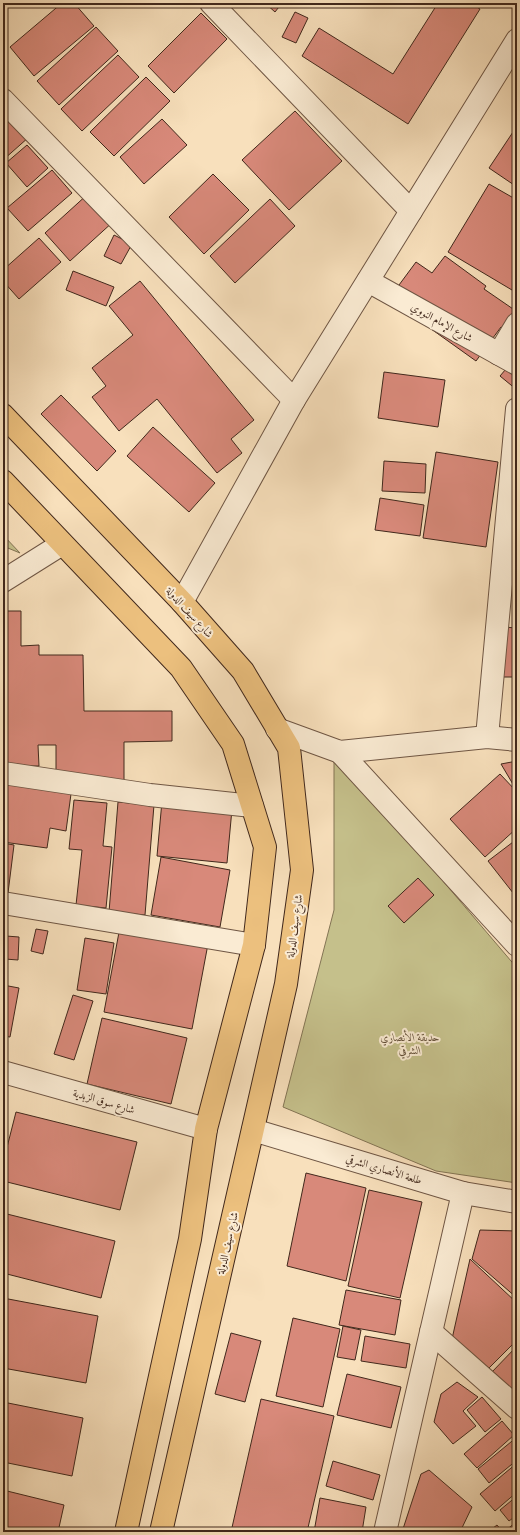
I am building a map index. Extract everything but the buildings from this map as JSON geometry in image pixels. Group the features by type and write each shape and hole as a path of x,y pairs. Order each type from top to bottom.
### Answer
{"main road":[{"name":"شارع سيف الدولة","path":"3,415 182,602 243,671 289,748 302,870 286,984 161,1532"},
{"path":"3,481 181,668 233,744 265,847 254,945 206,1129 190,1239 126,1532"}],"street":[{"path":"211,3 411,211"},
{"path":"182,602 294,400 517,40"},
{"path":"3,100 294,400"},
{"name":"شارع الإمام النووي","path":"368,281 508,359"},
{"path":"508,359 517,324"},
{"path":"487,737 517,409"},
{"path":"3,581 62,544"},
{"path":"277,729 340,752 487,737 517,740"},
{"path":"340,752 517,945"},
{"path":"3,773 150,795 252,806"},
{"path":"3,904 254,945"},
{"name":"شارع سوق الزبدية","path":"3,1072 206,1129"},
{"name":"طلعة الأنصاري الشرقي","path":"253,1130 463,1193 517,1202"},
{"path":"385,1532 463,1193"},
{"path":"430,1332 517,1408"}],"green space":[{"path":"3,535 20,553 3,546"},
{"name":"حديقة الأنصاري الشرقي","path":"334,753 517,968 517,1183 436,1171 283,1107 334,910"}]}
